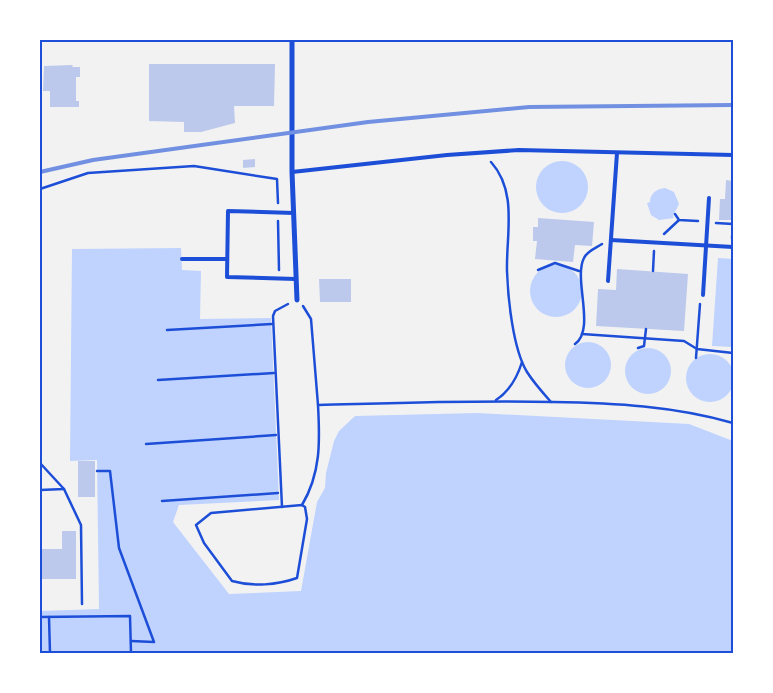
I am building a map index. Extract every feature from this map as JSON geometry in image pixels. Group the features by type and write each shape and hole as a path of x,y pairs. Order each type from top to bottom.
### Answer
{"street":[{"path":"292,40 292,172 297,300"}],"lane":[{"path":"292,172 482,152 560,150 733,155"},
{"path":"608,281 617,153"},
{"path":"703,295 709,198"},
{"path":"294,213 228,211 227,277 296,279"},
{"path":"611,240 732,247"},
{"path":"182,259 227,259"}],"path":[{"path":"482,152 500,174 509,200 509,295 522,361 526,371 551,402 616,403 678,410 733,423"},
{"path":"653,271 654,243 679,220 675,214"},
{"path":"732,247 733,223"},
{"path":"575,344 580,340 582,334 584,300 580,271 584,256 611,240"},
{"path":"538,270 555,263 580,271"},
{"path":"696,358 700,304 703,295"},
{"path":"282,507 273,316 275,311 297,300"},
{"path":"167,330 272,324"},
{"path":"638,348 644,346 646,329"},
{"path":"582,334 684,341 697,349 733,353"},
{"path":"494,401 504,395 516,379 522,361"},
{"path":"158,380 274,373"},
{"path":"302,505 317,474 320,433 318,404"},
{"path":"146,444 276,435"},
{"path":"40,463 64,489 81,525 82,604"},
{"path":"97,471 110,471 119,548 154,642 131,641"},
{"path":"40,490 64,489"},
{"path":"162,501 278,493"},
{"path":"302,505 306,507 307,520 297,578 284,582 250,584 232,581 204,543 196,525 210,513 302,505"},
{"path":"40,618 130,616 131,653"},
{"path":"49,617 50,653"}],"water":[{"path":"557,161 567,161 577,165 584,172 588,187 584,202 577,209 567,213 557,213 547,209 540,202 536,192 536,182 540,172 547,165"},
{"path":"665,188 674,192 679,204 673,216 674,218 659,220 651,215 647,203 650,202 654,192"},
{"path":"181,248 182,270 201,271 200,319 271,318 279,500 179,505 173,522 229,594 301,591 317,502 325,488 326,473 334,441 339,431 355,416 477,413 689,424 733,441 733,653 40,653 40,611 99,609 97,460 70,461 72,249"},
{"path":"718,258 733,259 733,347 712,346"},
{"path":"551,265 561,265 575,272 582,286 582,296 575,310 561,317 551,317 541,313 534,306 530,296 530,286 534,276 541,269"},
{"path":"588,342 601,346 607,352 611,365 607,378 601,384 588,388 575,384 569,378 565,365 569,352 575,346"},
{"path":"648,348 661,352 667,358 671,371 667,384 661,390 648,394 635,390 629,384 625,371 629,358 635,352"},
{"path":"705,354 715,354 727,361 734,373 734,383 727,395 715,402 705,402 697,398 690,391 686,383 686,373 690,365 697,358"}],"building":[{"path":"149,64 275,64 274,106 234,106 235,123 201,132 184,132 184,122 149,121"},
{"path":"73,65 72,67 80,67 80,77 76,77 76,101 79,101 79,107 50,107 50,91 43,91 44,66"},
{"path":"255,159 255,167 243,168 243,160"},
{"path":"726,180 733,181 733,220 719,220 720,199 725,199"},
{"path":"538,218 594,222 592,246 575,245 573,262 535,259 537,241 533,241 533,227 538,227"},
{"path":"617,269 688,274 684,331 596,326 598,289 616,290"},
{"path":"319,279 351,279 351,302 320,302"},
{"path":"78,461 95,461 95,497 78,497"},
{"path":"62,531 76,531 76,579 40,579 40,549 62,549"}],"railway":[{"path":"40,172 93,160 368,122 529,107 733,105"}]}
